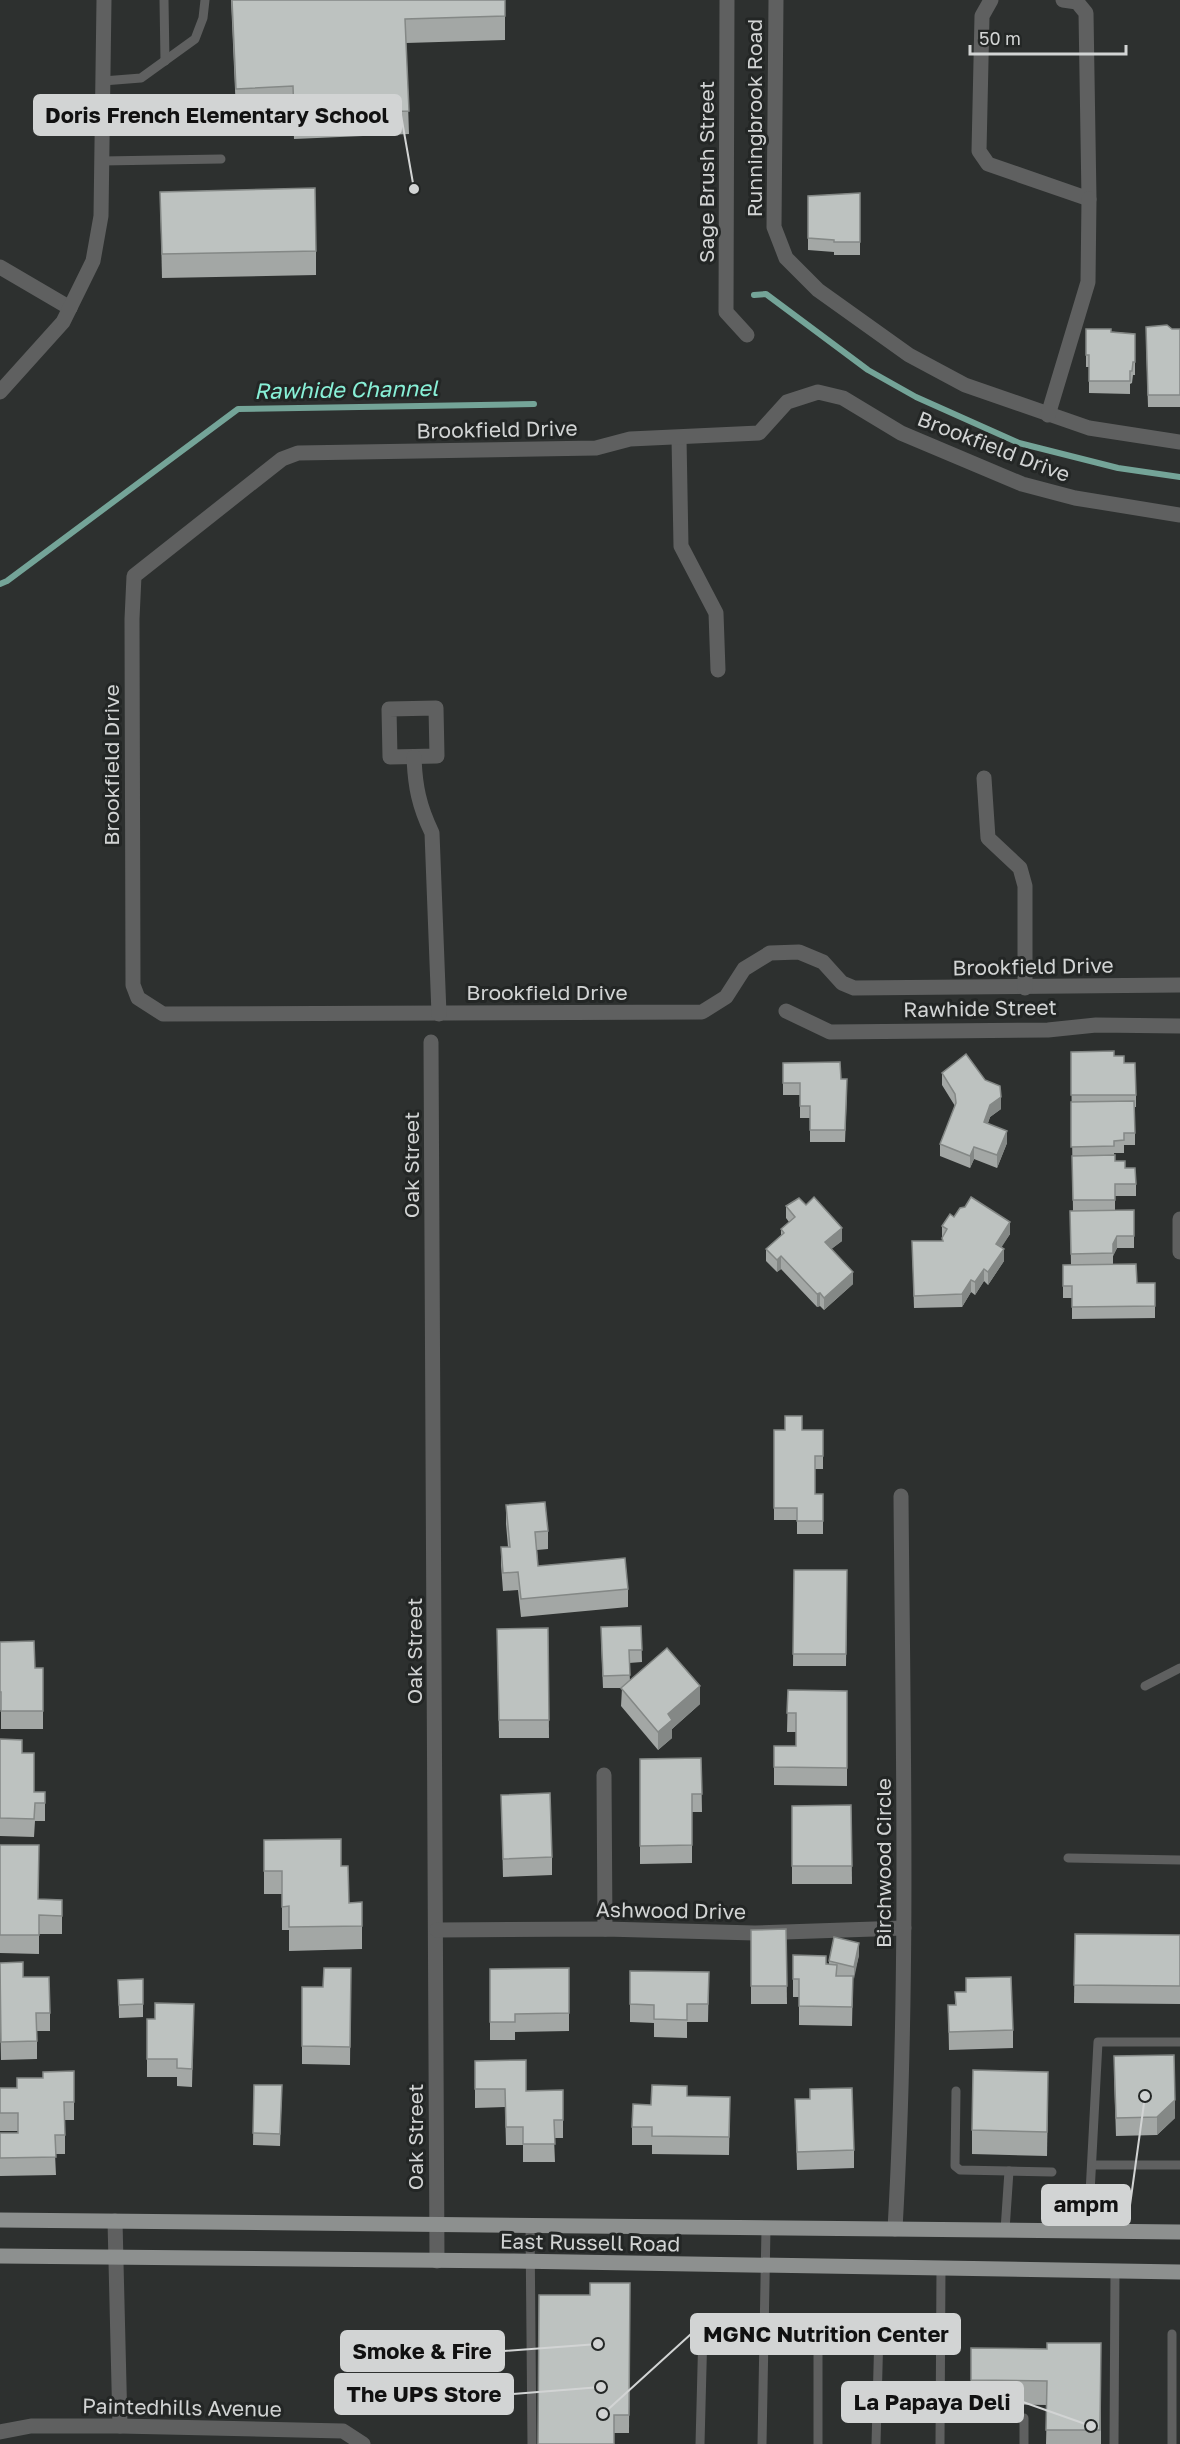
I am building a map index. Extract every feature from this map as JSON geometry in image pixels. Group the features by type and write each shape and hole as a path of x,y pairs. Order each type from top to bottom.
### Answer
{"main road":[{"name":"East Russell Road","path":"0,2220 1180,2232"},
{"name":"East Russell Road","path":"0,2256 437,2260 1180,2272"}],"street":[{"path":"0,392 63,322 93,261 101,216 104,0"},
{"name":"Sage Brush Street","path":"727,0 726,312 747,335"},
{"name":"Runningbrook Road","path":"776,0 774,227 786,258 818,290 909,355 965,385 1048,416 1089,428 1180,442"},
{"path":"991,0 982,16 979,151 988,164 1089,199"},
{"path":"1048,416 1088,282 1086,13 1077,2 1063,0"},
{"path":"0,267 70,308"},
{"name":"Brookfield Drive","path":"1180,514 1075,498 1022,484 901,433 843,399 818,392 787,402 759,434 630,439 596,448 298,453 282,459 134,576 132,618 133,985 138,998 163,1014 702,1012 726,997 744,969 770,953 799,952 823,962 842,983 854,988 1180,985"},
{"path":"679,438 681,546 716,613 718,670"},
{"path":"436,708 437,756 414,757 390,757 388,709 436,708"},
{"path":"414,757 420,807 432,833 439,1014"},
{"path":"984,778 988,837 1020,868 1025,886 1025,988"},
{"name":"Rawhide Street","path":"786,1011 830,1032 1048,1030 1096,1025 1180,1026"},
{"name":"Oak Street","path":"431,1042 437,2260"},
{"path":"1180,1219 1180,1252"},
{"name":"Birchwood Circle","path":"896,2229 902,2111 904,1928 901,1496"},
{"path":"604,1775 604,1929"},
{"name":"Ashwood Drive","path":"437,1930 604,1929 755,1933 904,1928"},
{"path":"115,2221 120,2426"},
{"name":"Paintedhills Avenue","path":"0,2432 31,2426 343,2431 362,2443"}],"lane":[{"path":"164,0 165,61"},
{"path":"103,81 141,78 195,39 203,18 205,0"},
{"path":"102,161 221,159"},
{"path":"1144,1686 1180,1668"},
{"path":"1068,1858 1180,1860"},
{"path":"1088,2231 1098,2042 1180,2042"},
{"path":"956,2091 955,2166 960,2170 1052,2172"},
{"path":"1092,2165 1180,2165"},
{"path":"1005,2230 1009,2171"},
{"path":"530,2226 532,2444"},
{"path":"762,2444 766,2228"},
{"path":"940,2444 941,2268"},
{"path":"1114,2444 1115,2271"},
{"path":"700,2444 702,2329"},
{"path":"818,2444 819,2330"},
{"path":"876,2444 879,2330"},
{"path":"1172,2334 1172,2444"},
{"path":"940,2418 1024,2418 1023,2444"}],"building":[{"path":"232,0 505,0 505,16 405,19 409,111 294,115 293,86 236,89"},
{"path":"315,188 316,251 162,254 160,192"},
{"path":"860,193 860,242 834,242 834,240 808,238 808,196"},
{"path":"1167,325 1172,329 1180,329 1180,395 1148,395 1146,327"},
{"path":"1086,329 1111,329 1111,332 1135,334 1135,362 1130,371 1130,381 1089,381"},
{"path":"1114,1051 1114,1056 1124,1056 1124,1063 1135,1063 1136,1095 1071,1095 1071,1052"},
{"path":"966,1054 985,1080 1000,1086 1001,1097 990,1105 984,1122 1007,1131 997,1155 974,1147 970,1156 940,1144 956,1103 955,1094 942,1073"},
{"path":"840,1062 841,1079 847,1079 845,1130 810,1130 810,1106 800,1106 800,1083 783,1083 783,1063"},
{"path":"1134,1101 1135,1133 1124,1133 1124,1140 1114,1141 1114,1146 1071,1147 1071,1102"},
{"path":"1115,1155 1115,1161 1125,1161 1125,1168 1135,1168 1136,1184 1115,1184 1115,1200 1073,1200 1072,1156"},
{"path":"814,1197 842,1228 825,1242 853,1272 824,1298 820,1293 817,1294 781,1256 777,1260 766,1249 784,1233 781,1229 795,1217 786,1206 799,1198 806,1205"},
{"path":"971,1197 1010,1222 996,1244 1004,1249 988,1272 984,1269 975,1282 971,1280 962,1294 914,1296 912,1241 943,1241 942,1238 947,1229 942,1226 950,1214 954,1217 960,1208 965,1207"},
{"path":"1134,1210 1134,1236 1117,1236 1113,1244 1113,1253 1071,1254 1070,1211"},
{"path":"1136,1264 1137,1283 1155,1283 1155,1306 1072,1307 1072,1286 1063,1286 1063,1265"},
{"path":"785,1416 802,1416 802,1430 823,1430 823,1456 815,1456 815,1494 823,1494 823,1521 797,1521 797,1508 774,1508 774,1430 785,1430"},
{"path":"545,1502 548,1531 535,1532 538,1566 625,1558 628,1589 521,1599 518,1572 503,1573 501,1547 510,1547 506,1505"},
{"path":"794,1570 847,1570 846,1654 793,1654"},
{"path":"641,1626 642,1650 629,1650 630,1675 603,1676 601,1627"},
{"path":"548,1628 549,1720 499,1720 497,1629"},
{"path":"34,1641 35,1668 43,1668 43,1711 1,1711 0,1642"},
{"path":"667,1648 700,1686 668,1714 672,1720 658,1732 621,1688"},
{"path":"788,1690 847,1691 847,1768 774,1767 774,1746 796,1746 796,1713 787,1713"},
{"path":"0,1739 22,1740 22,1753 34,1753 34,1792 45,1792 45,1803 35,1803 34,1819 0,1818"},
{"path":"701,1758 702,1794 692,1794 692,1845 640,1846 640,1759"},
{"path":"550,1793 552,1857 503,1859 501,1795"},
{"path":"851,1805 852,1866 792,1866 792,1806"},
{"path":"341,1839 341,1866 348,1866 349,1903 362,1902 362,1926 289,1927 289,1906 282,1907 282,1871 264,1871 264,1840"},
{"path":"0,1845 39,1845 38,1899 62,1900 62,1916 39,1915 39,1935 0,1935"},
{"path":"786,1929 787,1986 751,1986 751,1930"},
{"path":"1075,1934 1180,1935 1180,1986 1074,1985"},
{"path":"834,1937 859,1943 854,1967 829,1961"},
{"path":"793,1955 826,1956 826,1964 837,1965 836,1976 853,1976 852,2007 799,2006 799,1979 793,1979"},
{"path":"23,1962 23,1977 49,1977 50,2013 36,2013 37,2041 1,2042 0,1963"},
{"path":"324,1968 351,1968 350,2047 302,2046 302,1987 323,1987"},
{"path":"569,1968 569,2013 515,2014 515,2022 490,2022 490,1969"},
{"path":"630,1971 709,1972 708,2004 687,2004 687,2020 654,2019 654,2005 630,2004"},
{"path":"1011,1977 1013,2030 949,2032 948,2005 956,2005 955,1992 966,1992 966,1978"},
{"path":"143,1979 143,2004 119,2005 118,1980"},
{"path":"155,2003 194,2004 192,2069 177,2068 177,2059 147,2059 147,2019 155,2019"},
{"path":"1174,2055 1175,2100 1157,2117 1116,2118 1114,2056"},
{"path":"526,2060 526,2091 563,2090 563,2120 554,2120 555,2144 523,2144 523,2127 506,2127 505,2089 475,2089 475,2061"},
{"path":"973,2070 1048,2072 1047,2132 972,2130"},
{"path":"74,2071 74,2102 64,2102 65,2135 55,2135 56,2157 0,2158 0,2133 18,2133 18,2113 0,2113 0,2088 17,2088 17,2078 43,2078 43,2072"},
{"path":"254,2085 282,2085 280,2134 253,2133"},
{"path":"652,2085 687,2086 687,2096 730,2097 729,2137 652,2136 652,2127 632,2127 633,2104 651,2105"},
{"path":"852,2088 854,2150 797,2152 795,2099 810,2099 810,2089"},
{"path":"590,2283 630,2283 629,2415 614,2415 614,2444 538,2444 539,2295 590,2295"},
{"path":"1047,2343 1101,2343 1100,2430 1046,2430 1047,2381 971,2380 971,2348 1047,2349"}],"waterway":[{"name":"Rawhide Channel","path":"754,295 766,294 868,370 916,397 1019,443 1118,468 1180,477"},
{"name":"Rawhide Channel","path":"0,584 238,409 534,404"}],"place":[{"name":"Doris French Elementary School","path":"414,189"},
{"name":"ampm","path":"1145,2096"},
{"name":"Smoke & Fire","path":"598,2344"},
{"name":"The UPS Store","path":"601,2387"},
{"name":"MGNC Nutrition Center","path":"603,2414"},
{"name":"La Papaya Deli","path":"1091,2426"}]}
